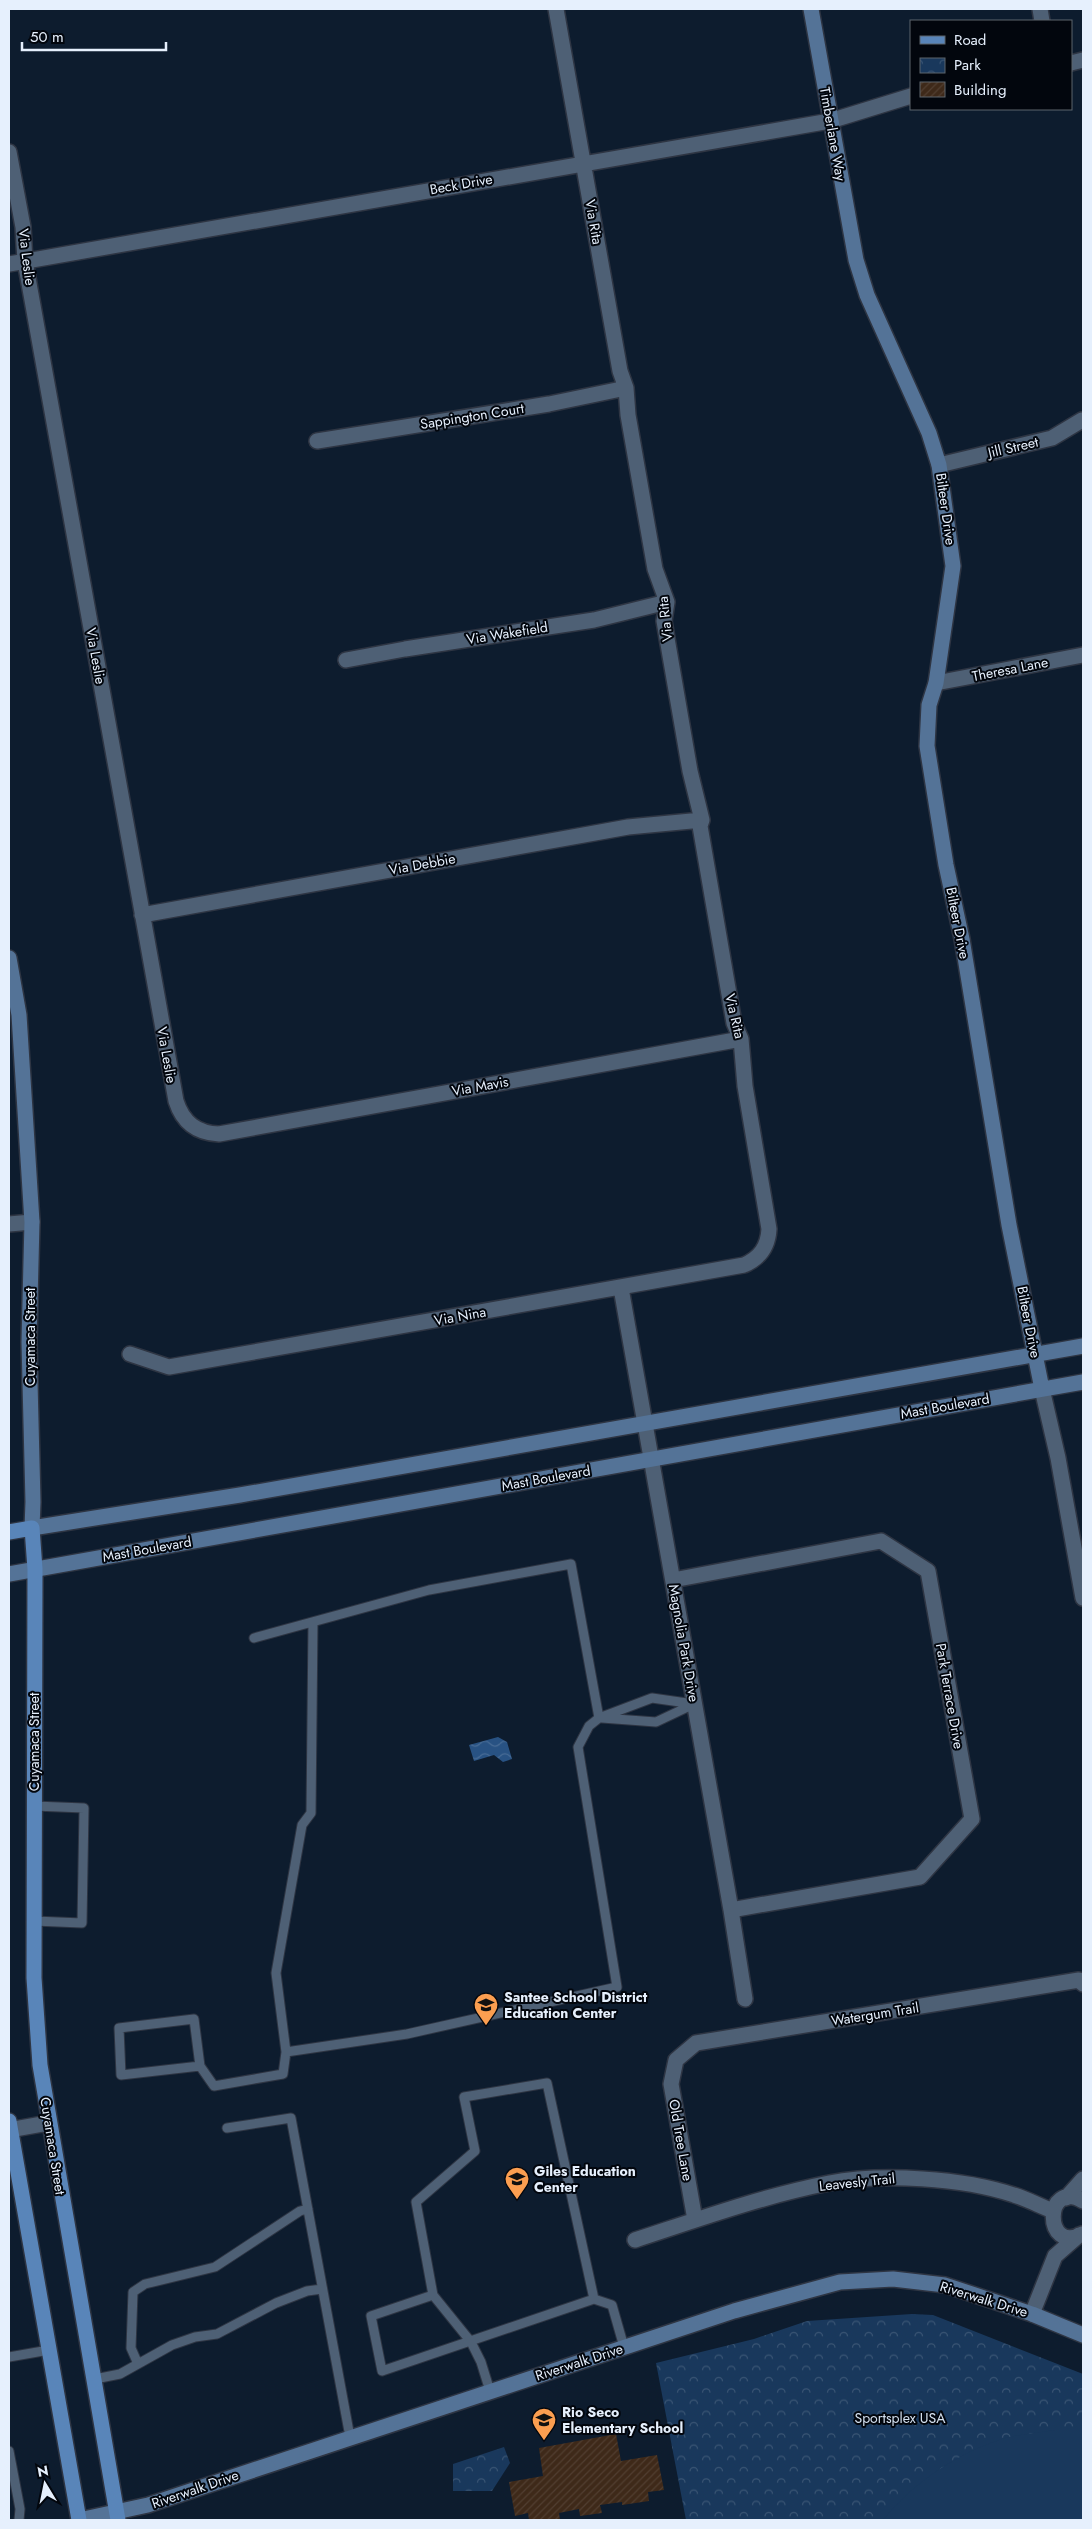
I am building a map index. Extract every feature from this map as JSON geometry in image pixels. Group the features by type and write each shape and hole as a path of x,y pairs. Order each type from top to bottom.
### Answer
{"main road":[{"name":"Timberlane Way","path":"811,9 856,260"},
{"name":"Bilteer Drive","path":"856,260 867,295 929,433 939,465 953,566 936,683 929,705 927,738 932,786 962,939 1009,1225 1042,1389"},
{"name":"Cuyamaca Street","path":"9,958 19,1015 32,1222 29,1342 32,1528 35,1569 34,1978 39,2049 48,2123 118,2516"},
{"path":"9,1532 240,1495 644,1422 1083,1346"},
{"name":"Mast Boulevard","path":"9,1574 1083,1382"},
{"path":"9,2127 78,2520"},
{"name":"Riverwalk Drive","path":"78,2520 118,2516 350,2436 734,2311 840,2282 893,2279 945,2284 1032,2314 1083,2335"}],"street":[{"name":"Via Rita","path":"556,9 620,371 626,388 628,415 655,569 667,602 664,621 690,771 702,820 700,826 733,1014 741,1039 745,1086 769,1229"},
{"name":"Beck Drive","path":"9,264 583,162 830,121 910,96"},
{"name":"Via Leslie","path":"9,152 23,227 26,261 178,1110 188,1124 195,1129 219,1134"},
{"name":"Sappington Court","path":"317,441 549,404 626,388"},
{"name":"Jill Street","path":"939,465 1052,438 1082,420"},
{"name":"Via Wakefield","path":"346,660 594,620 667,602"},
{"name":"Theresa Lane","path":"936,683 1083,655"},
{"name":"Via Debbie","path":"142,915 628,827 702,820"},
{"name":"Via Mavis","path":"219,1134 741,1039"},
{"path":"9,1224 32,1222"},
{"name":"Via Nina","path":"130,1354 169,1367 744,1265 758,1257 764,1250 769,1229"},
{"name":"Magnolia Park Drive","path":"621,1288 745,1999"},
{"name":"Bilteer Drive","path":"1042,1389 1058,1458 1083,1598"},
{"name":"Park Terrace Drive","path":"673,1580 881,1541 928,1571 972,1818 920,1877 731,1910"},
{"name":"Watergum Trail","path":"676,2060 696,2043 1081,1982"},
{"name":"Old Tree Lane","path":"676,2060 671,2084 695,2220"},
{"path":"9,2127 48,2123"},
{"name":"Leavesly Trail","path":"635,2240 750,2202 830,2183 904,2178 961,2184 1013,2195 1053,2217 1061,2234 1073,2237 1081,2234"},
{"path":"1032,2314 1055,2256 1053,2217 1060,2201 1066,2198 1083,2181"},
{"path":"1066,2198 1073,2197 1083,2201"},
{"path":"1055,2256 1081,2234"}],"lane":[{"path":"254,1638 429,1590 570,1564 599,1718"},
{"path":"200,2066 121,2075 119,2028 194,2019 200,2066 214,2086 283,2074 286,2052 276,1972 302,1825 311,1813 313,1622"},
{"path":"286,2052 407,2034 618,1987 578,1747 589,1726 599,1718 652,1698 694,1704"},
{"path":"599,1718 656,1722 694,1704"},
{"path":"34,1806 84,1808 82,1923 34,1921"},
{"path":"490,2391 481,2362 471,2342 433,2295 416,2202 475,2151 464,2097 547,2083 594,2299"},
{"path":"227,2128 292,2118 350,2436"},
{"path":"138,2364 131,2348 133,2292 145,2284 215,2267 300,2211 308,2208"},
{"path":"95,2379 120,2374 172,2345 195,2337 217,2334 276,2302 322,2289"},
{"path":"433,2295 371,2316 382,2372 594,2299 612,2305 624,2347"},
{"path":"9,2357 49,2350"},
{"path":"9,2451 20,2509 19,2520"}],"green space":[{"name":"Sportsplex USA","path":"912,2314 933,2315 1083,2374 1083,2520 686,2520 656,2363 754,2339 807,2321"},
{"path":"1055,2430 1083,2430 1083,2520 883,2520 922,2482 952,2461 985,2445 1008,2437"},
{"path":"504,2447 510,2463 492,2491 453,2491 453,2464"}],"water":[{"path":"498,1737 507,1742 512,1759 503,1762 494,1755 474,1761 469,1745"}],"building":[{"path":"616,2434 621,2461 657,2455 664,2490 648,2492 649,2501 622,2505 622,2502 600,2505 602,2513 580,2516 579,2509 559,2513 560,2520 529,2520 528,2513 515,2516 509,2482 543,2476 539,2448"}],"place":[{"name":"Santee School District Education Center","path":"486,2026"},
{"name":"Giles Education Center","path":"517,2200"},
{"name":"Rio Seco Elementary School","path":"544,2441"}]}
